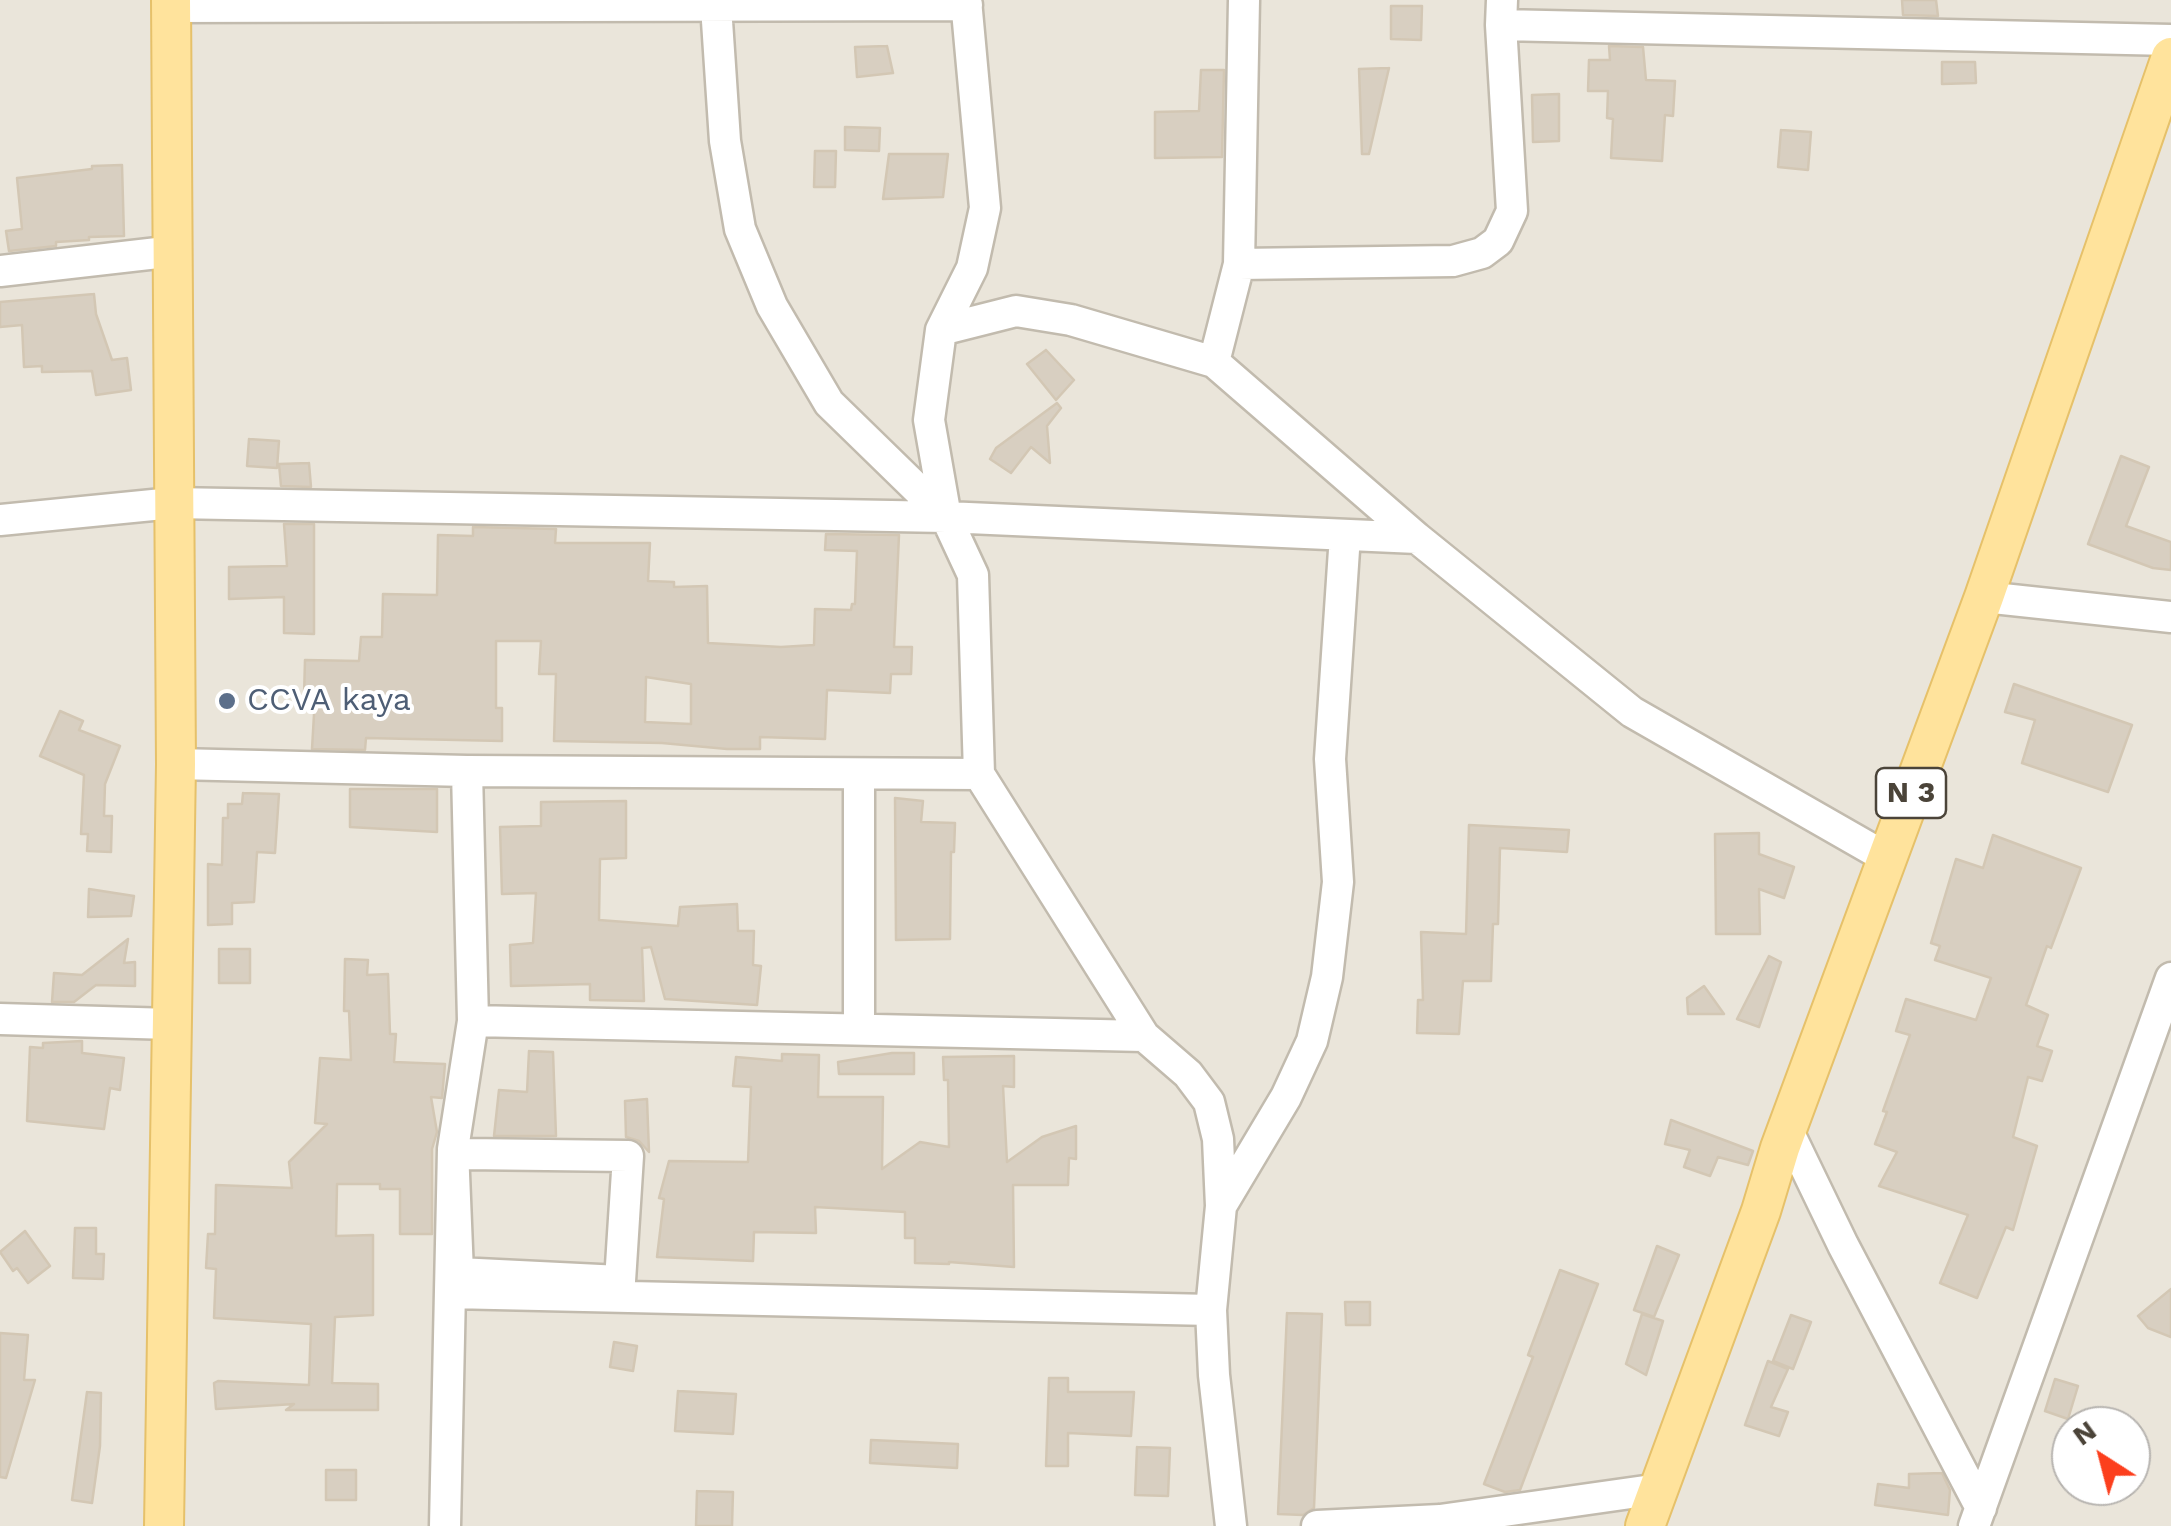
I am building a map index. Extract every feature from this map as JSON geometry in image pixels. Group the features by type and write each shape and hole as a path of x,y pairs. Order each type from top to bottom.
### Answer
{"main road":[{"path":"164,1526 176,764 171,4"},
{"name":"N 3","path":"1646,1526 1787,1129 1984,597 2171,57"}],"street":[{"path":"1214,362 1239,264 1244,0"},
{"path":"171,4 966,3 985,208 972,268 941,330 930,420 946,516 973,575 979,774 1144,1036 1188,1074 1209,1102 1218,1139 1222,1206 1211,1310 1214,1375 1231,1526"},
{"path":"716,6 725,141 740,229 772,306 829,403 946,516"},
{"path":"1239,264 1453,260 1482,253 1498,241 1512,211 1502,12 2171,40"},
{"path":"0,271 174,251"},
{"path":"941,330 1016,311 1071,320 1214,362 1417,538 1632,712 1887,858"},
{"path":"0,520 173,503 946,516 1417,538"},
{"path":"1222,1206 1286,1096 1312,1041 1327,977 1338,882 1330,759 1345,535"},
{"path":"1984,597 2171,617"},
{"path":"176,764 466,771 979,774"},
{"path":"444,1526 453,1149 473,1021 466,771"},
{"path":"858,774 859,1028"},
{"path":"1977,1517 2171,978"},
{"path":"0,1019 171,1024"},
{"path":"473,1021 1144,1036"},
{"path":"1787,1129 1977,1517"},
{"path":"453,1149 465,1154 628,1156 620,1280 458,1274 453,1149"},
{"path":"450,1293 1211,1310"},
{"path":"1317,1526 1440,1520 1659,1489"}],"shaded area":[{"path":"0,0 2171,0 2171,1526 0,1526"}],"building":[{"path":"1902,0 1936,0 1938,16 1903,15"},
{"path":"1391,6 1422,6 1421,40 1391,39"},
{"path":"887,46 893,73 857,77 855,47"},
{"path":"1609,46 1643,47 1646,80 1675,81 1673,116 1665,115 1662,161 1611,158 1613,119 1607,118 1608,91 1588,91 1589,60 1610,60"},
{"path":"1942,62 1975,62 1976,83 1942,84"},
{"path":"1389,68 1369,154 1362,154 1359,69"},
{"path":"1201,70 1224,70 1222,157 1155,158 1155,112 1199,111"},
{"path":"1559,94 1559,141 1533,142 1532,95"},
{"path":"845,127 880,128 879,151 845,150"},
{"path":"1781,130 1811,132 1808,170 1778,167"},
{"path":"815,151 836,151 835,187 814,187"},
{"path":"889,154 948,154 943,197 883,199"},
{"path":"122,165 124,236 89,237 56,242 56,246 9,251 6,231 22,229 17,178"},
{"path":"94,294 96,314 112,360 127,358 131,390 96,395 92,371 42,372 42,366 24,367 22,325 0,327 0,302"},
{"path":"1046,350 1074,380 1056,400 1027,364"},
{"path":"1057,403 1061,408 1047,426 1050,463 1031,447 1011,473 990,459 996,448"},
{"path":"249,439 279,441 277,468 247,466"},
{"path":"2121,456 2149,467 2126,526 2171,542 2171,570 2153,568 2088,544"},
{"path":"309,463 311,487 281,486 279,464"},
{"path":"284,524 314,524 314,634 284,633 284,597 229,599 229,567 287,566"},
{"path":"473,527 556,529 555,543 650,543 648,581 674,582 674,587 707,586 708,643 781,647 814,645 815,609 851,610 855,604 857,551 825,550 826,534 899,535 894,647 912,647 911,674 891,674 890,693 827,690 825,739 760,737 760,749 554,741 556,674 539,674 541,641 496,641 496,708 502,708 502,741 366,738 365,750 312,749 315,697 304,696 305,660 359,661 361,637 382,637 383,594 437,595 438,535 473,536","holes":["646,677 691,684 691,724 645,722"]},
{"path":"2014,684 2132,725 2108,792 2022,763 2035,720 2005,712"},
{"path":"60,711 83,721 79,730 120,746 105,784 104,816 112,816 111,852 87,851 88,834 81,834 84,775 40,756"},
{"path":"350,789 437,789 437,832 350,827"},
{"path":"243,793 279,794 275,853 257,852 254,902 232,903 232,924 208,925 208,864 222,865 223,818 228,818 228,804 242,804"},
{"path":"895,798 923,801 921,822 955,823 950,939 896,940"},
{"path":"626,801 626,858 600,859 599,920 678,926 680,907 737,904 738,931 754,931 753,965 761,966 757,1005 665,999 651,947 642,948 644,1001 590,1000 590,984 511,986 510,945 533,943 536,893 502,894 500,827 541,826 541,802"},
{"path":"1469,825 1569,830 1567,852 1500,848 1498,924 1493,924 1491,981 1463,981 1459,1034 1417,1033 1418,1000 1423,1000 1421,932 1466,934"},
{"path":"1759,833 1759,854 1794,867 1784,898 1759,889 1760,934 1716,934 1715,834"},
{"path":"1993,835 2081,868 2026,1005 2048,1015 2037,1046 2052,1051 2042,1081 2028,1077 2013,1137 2037,1146 2013,1230 2006,1227 1977,1298 1940,1283 1968,1215 1879,1186 1897,1152 1875,1144 1910,1035 1896,1031 1906,999 1976,1020 1991,978 1935,960 1940,946 1931,943 1956,859 1983,868"},
{"path":"89,889 134,896 131,916 88,917"},
{"path":"128,939 124,963 135,962 135,986 96,985 74,1002 52,1002 54,973 82,975"},
{"path":"219,949 250,949 250,983 219,983"},
{"path":"1769,956 1781,962 1759,1027 1737,1019"},
{"path":"345,959 368,960 367,975 388,974 390,1034 396,1034 394,1062 445,1064 442,1098 431,1097 437,1132 432,1149 432,1234 400,1234 400,1189 380,1189 380,1184 337,1184 336,1236 373,1235 373,1315 335,1317 332,1383 378,1384 378,1410 286,1410 294,1404 216,1409 214,1383 218,1381 309,1385 311,1324 214,1318 216,1269 206,1268 208,1234 215,1234 216,1185 292,1188 289,1162 327,1124 315,1123 320,1058 351,1060 349,1011 344,1011"},
{"path":"1704,986 1724,1014 1688,1014 1687,998"},
{"path":"82,1041 82,1053 124,1058 120,1090 110,1088 104,1129 27,1121 30,1047"},
{"path":"529,1051 553,1052 556,1136 494,1136 499,1090 527,1092"},
{"path":"914,1053 914,1074 839,1074 838,1062"},
{"path":"782,1054 819,1055 818,1097 883,1097 882,1169 920,1142 949,1147 948,1080 944,1080 943,1057 1014,1056 1014,1087 1003,1086 1007,1162 1042,1137 1076,1126 1076,1159 1069,1158 1068,1185 1013,1185 1014,1267 915,1263 915,1238 905,1238 905,1212 815,1207 816,1233 754,1232 753,1261 657,1257 664,1199 659,1198 669,1161 748,1162 751,1087 733,1086 736,1057 782,1061"},
{"path":"647,1099 649,1152 639,1141 626,1137 625,1101"},
{"path":"1671,1120 1753,1151 1748,1165 1718,1157 1710,1176 1684,1167 1690,1150 1665,1144"},
{"path":"75,1228 96,1228 96,1254 104,1254 103,1279 73,1278"},
{"path":"25,1231 50,1266 28,1283 17,1268 13,1271 0,1252"},
{"path":"1657,1246 1679,1255 1654,1317 1634,1310"},
{"path":"1560,1270 1598,1284 1520,1490 1505,1492 1484,1484 1533,1357 1528,1355"},
{"path":"2171,1289 2171,1337 2148,1328 2138,1316"},
{"path":"1345,1302 1370,1302 1370,1325 1346,1325"},
{"path":"1287,1313 1322,1314 1314,1508 1303,1515 1278,1514"},
{"path":"1642,1314 1663,1321 1646,1375 1626,1364"},
{"path":"1791,1315 1811,1322 1793,1369 1773,1361"},
{"path":"0,1333 28,1335 24,1380 35,1380 6,1478 0,1477"},
{"path":"614,1342 637,1346 633,1371 610,1367"},
{"path":"1768,1361 1788,1369 1771,1407 1788,1412 1779,1436 1745,1425"},
{"path":"1049,1378 1068,1378 1068,1392 1134,1392 1131,1436 1068,1433 1068,1466 1046,1466"},
{"path":"2055,1379 2078,1386 2072,1406 2051,1406 2051,1413 2045,1411"},
{"path":"678,1391 736,1394 733,1434 675,1431"},
{"path":"87,1392 101,1393 100,1446 92,1503 72,1500"},
{"path":"871,1440 958,1444 957,1468 870,1463"},
{"path":"1137,1447 1170,1448 1168,1496 1135,1495"},
{"path":"326,1470 356,1470 356,1500 326,1500"},
{"path":"1942,1473 1950,1490 1948,1515 1875,1505 1878,1484 1909,1488 1909,1474"},
{"path":"697,1491 733,1492 732,1526 696,1526"}],"place":[{"name":"CCVA kaya","path":"227,701"}]}
